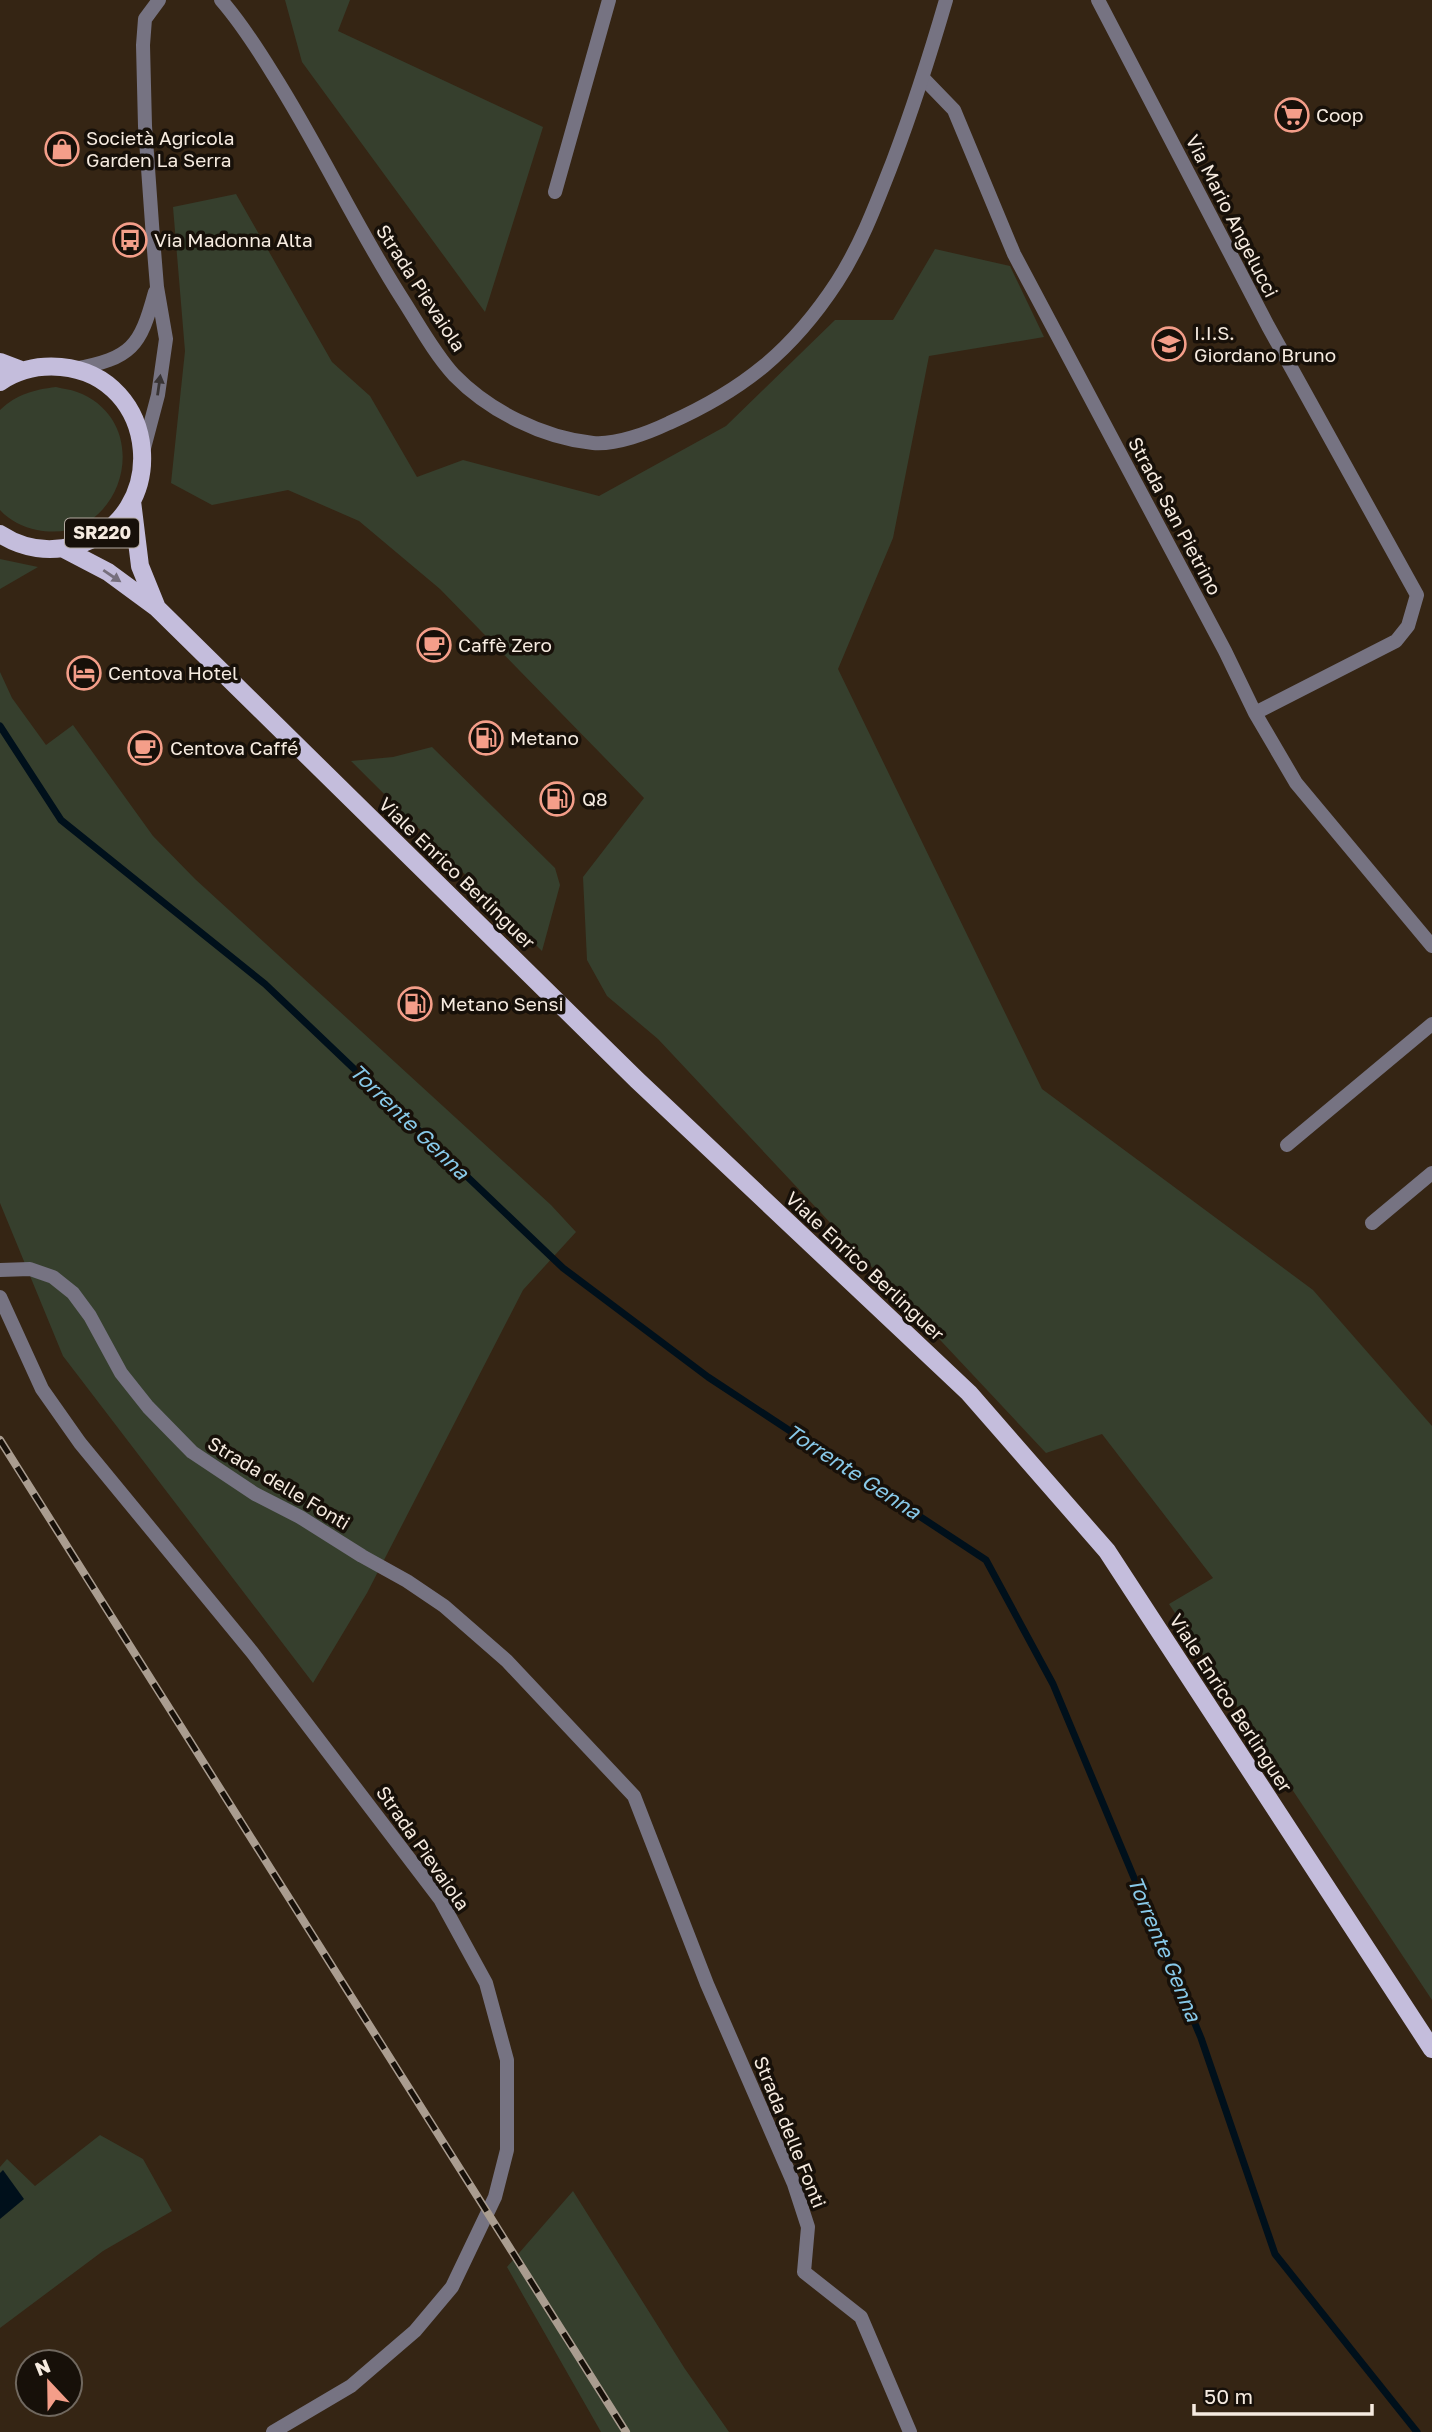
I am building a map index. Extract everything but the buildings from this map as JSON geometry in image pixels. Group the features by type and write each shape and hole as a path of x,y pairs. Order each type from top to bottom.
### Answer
{"main road":[{"path":"0,362 21,370"},
{"name":"SR220","path":"0,382 21,370 44,366 74,369 92,376 122,399 140,432 143,452 142,473 132,501 110,528 85,543 64,549 36,549 4,539"},
{"path":"132,501 140,566 157,608"},
{"name":"Viale Enrico Berlinguer","path":"64,549 108,572 157,608 637,1080 969,1393 1107,1551 1432,2049"}],"street":[{"name":"SR220","path":"143,452 158,395 166,338 157,287 145,126 143,45 145,19 159,0"},
{"name":"Strada Pievaiola","path":"221,0 239,21 299,116 377,260 430,343 455,375 496,408 546,433 596,443 644,435 706,407 760,371 806,326 839,279 875,208 923,79"},
{"path":"555,192 609,0"},
{"path":"923,79 946,0"},
{"name":"Via Mario Angelucci","path":"1098,0 1268,326 1417,595 1408,626 1396,641 1255,713"},
{"name":"Strada San Pietrino","path":"923,79 954,110 1014,254 1219,639 1255,713 1296,783 1432,947"},
{"name":"SR220","path":"74,369 102,363 124,354 145,327 157,287"},
{"path":"1287,1145 1432,1024"},
{"path":"1372,1223 1432,1173"},
{"name":"Strada delle Fonti","path":"0,1270 30,1269 53,1277 72,1293 90,1316 121,1373 148,1407 192,1452 255,1494 300,1517 444,1606 507,1661 634,1796 707,1984 794,2184 808,2227 804,2272 861,2317 910,2432"},
{"name":"Strada Pievaiola","path":"0,1297 43,1388 80,1443 252,1652 440,1899 486,1983 507,2060 507,2150 495,2197 452,2287 415,2331 351,2386 273,2432"}],"green space":[{"path":"285,0 350,0 338,31 543,127 485,312 302,62"},
{"path":"236,194 332,362 370,396 417,477 463,460 599,496 726,426 835,320 893,320 935,249 1010,266 1044,337 929,356 893,538 838,669 1042,1089 1313,1290 1432,1426 1432,2000 1169,1604 1213,1578 1102,1434 1046,1453 658,1039 607,996 587,960 583,877 644,798 440,589 359,521 288,490 212,505 171,483 185,351 173,207"},
{"path":"56,387 77,392 102,407 117,429 123,453 120,479 109,502 91,520 67,530 37,530 17,523 0,510 0,410 26,394"},
{"path":"0,559 38,567 0,589"},
{"path":"0,672 12,698 46,745 73,725 153,836 195,879 551,1205 576,1232 523,1290 367,1593 313,1683 63,1356 0,1203"},
{"path":"432,747 555,868 560,885 542,951 351,761 393,757"},
{"path":"100,2135 143,2159 172,2211 103,2251 0,2328 0,2167 7,2159 35,2186"},
{"path":"573,2191 685,2369 729,2432 601,2432 507,2267"}],"water":[{"path":"3,2170 24,2199 0,2219 0,2173"}],"waterway":[{"name":"Torrente Genna","path":"0,726 61,820 265,984 563,1268 708,1377 986,1560 1053,1684 1201,2038 1275,2254 1417,2432"}],"railway":[{"path":"0,1440 626,2432"}],"place":[{"name":"Coop","path":"1292,115"},
{"name":"Società Agricola Garden La Serra","path":"62,149"},
{"name":"Via Madonna Alta","path":"130,240"},
{"name":"I.I.S. Giordano Bruno","path":"1169,344"},
{"name":"Caffè Zero","path":"434,645"},
{"name":"Centova Hotel","path":"84,673"},
{"name":"Metano","path":"486,738"},
{"name":"Centova Caffé","path":"145,748"},
{"name":"Q8","path":"557,799"},
{"name":"Metano Sensi","path":"415,1004"}]}
